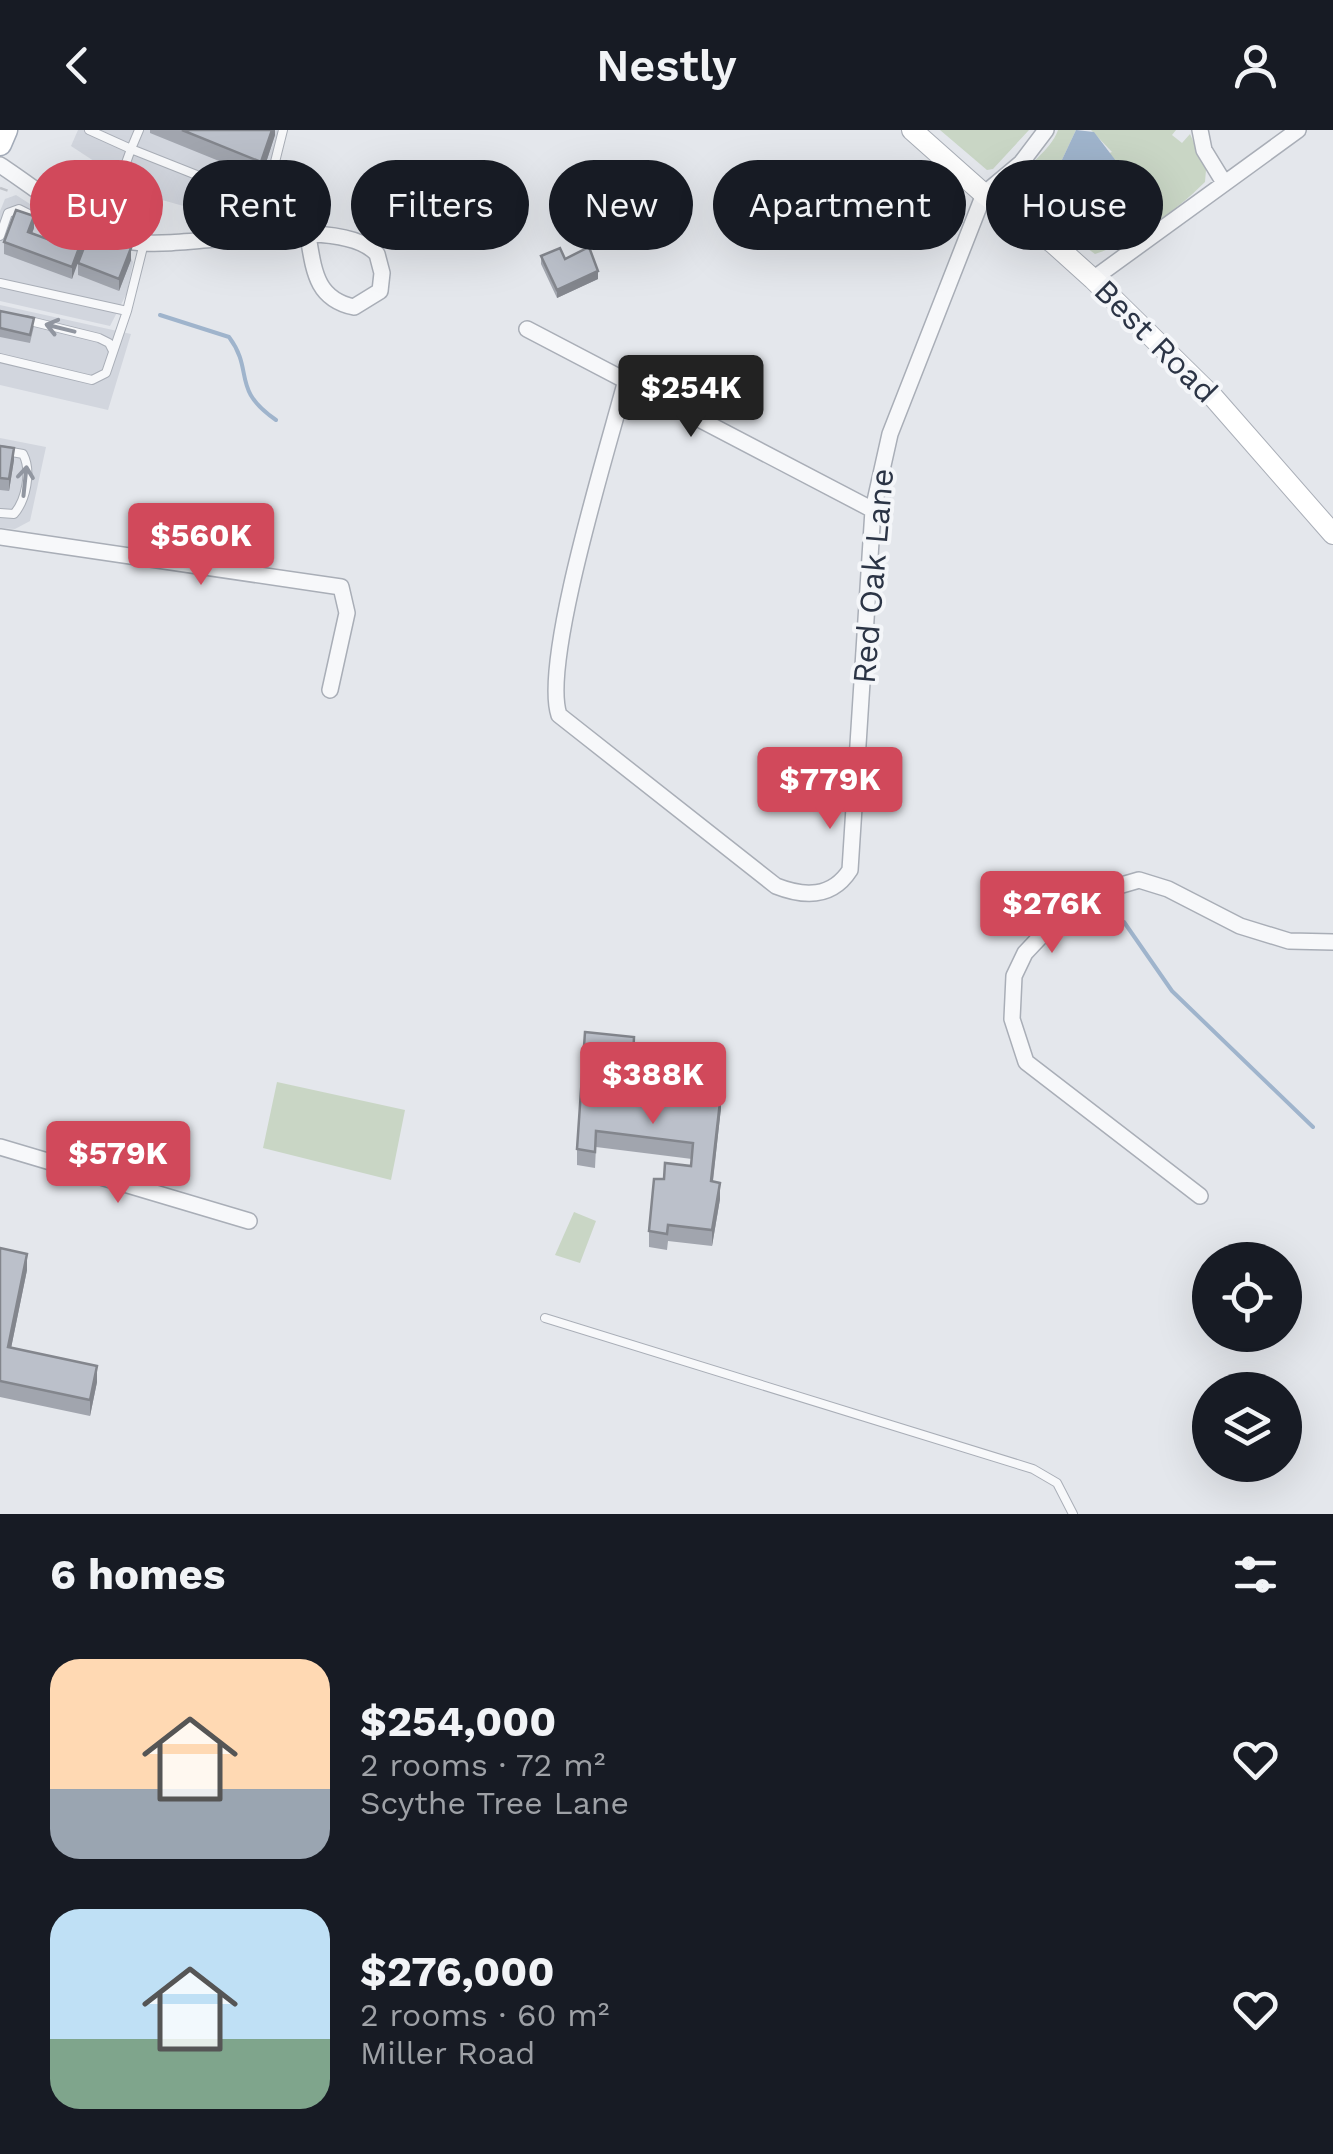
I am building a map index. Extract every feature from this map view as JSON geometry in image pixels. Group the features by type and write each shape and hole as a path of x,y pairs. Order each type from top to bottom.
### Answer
{"main road":[{"path":"0,144 6,130"}],"street":[{"name":"Best Road","path":"912,130 984,194 1054,243 1093,278 1214,398 1333,534"},
{"path":"984,194 1021,163 1046,130"},
{"path":"1200,130 1204,150 1224,181"},
{"path":"1093,278 1298,130"},
{"path":"0,165 30,184"},
{"name":"Red Oak Lane","path":"626,380 575,576 553,699 567,726 776,886 792,892 823,892 850,870 873,510 890,434 984,194"},
{"path":"308,236 347,238 370,247 380,262 380,291 354,307 333,302 318,285 308,236"},
{"path":"527,329 873,510"},
{"path":"0,537 341,586 347,598 346,613 330,690"},
{"path":"1200,1196 1026,1062 1012,1019 1014,976 1025,953 1077,898 1139,880 1168,889 1240,926 1273,936 1333,942"},
{"path":"0,1147 249,1221"}],"lane":[{"path":"89,130 183,170"},
{"path":"127,160 140,130"},
{"path":"276,160 283,130"},
{"path":"0,236 8,214 19,209 30,214"},
{"path":"0,358 92,380 106,373 142,250"},
{"path":"0,283 127,311"},
{"path":"16,318 100,338 110,342 112,351"},
{"path":"0,450 23,454 28,468 22,504 14,514 0,514"},
{"path":"544,1318 1033,1469 1057,1483 1073,1514"}],"shaded area":[{"path":"78,130 283,130 275,160 183,160 183,206 163,200 163,160 92,160 71,146"},
{"path":"16,195 30,204 30,250 115,250 129,255 133,262 127,293 110,326 0,301 0,211 5,199"},
{"path":"0,305 131,334 108,410 0,385"},
{"path":"0,438 46,447 30,521 15,529 0,528"}],"green space":[{"path":"940,130 1029,130 1001,160 986,160 986,169"},
{"path":"1058,130 1076,130 1062,160 1035,160 1048,147"},
{"path":"1091,130 1176,130 1172,135 1182,143 1190,134 1206,170 1205,182 1163,217 1163,160 1091,160 1112,152"},
{"path":"277,1082 405,1110 391,1180 263,1148"},
{"path":"574,1212 596,1221 580,1263 555,1255"}],"water":[{"path":"1076,130 1094,132 1115,160 1062,160"}],"building":[{"path":"182,130 272,130 262,160"},
{"path":"16,210 30,215 30,250 78,250 72,267 4,242"},
{"path":"83,250 130,250 119,279 78,263"},
{"path":"561,250 565,259 590,250 598,271 557,290 541,256"},
{"path":"0,311 34,318 30,335 0,328"},
{"path":"0,446 14,448 9,479 0,478"},
{"path":"585,1032 634,1037 632,1078 669,1086 668,1097 688,1099 691,1068 710,1069 707,1091 721,1093 711,1181 720,1183 712,1230 668,1225 667,1234 649,1231 654,1179 664,1179 665,1163 691,1166 693,1143 596,1131 595,1152 577,1149"},
{"path":"0,1248 27,1254 8,1347 97,1366 90,1400 0,1381"}],"waterway":[{"path":"160,315 229,337 237,349 253,398 276,420"},
{"path":"1124,922 1172,991 1313,1127"}]}
